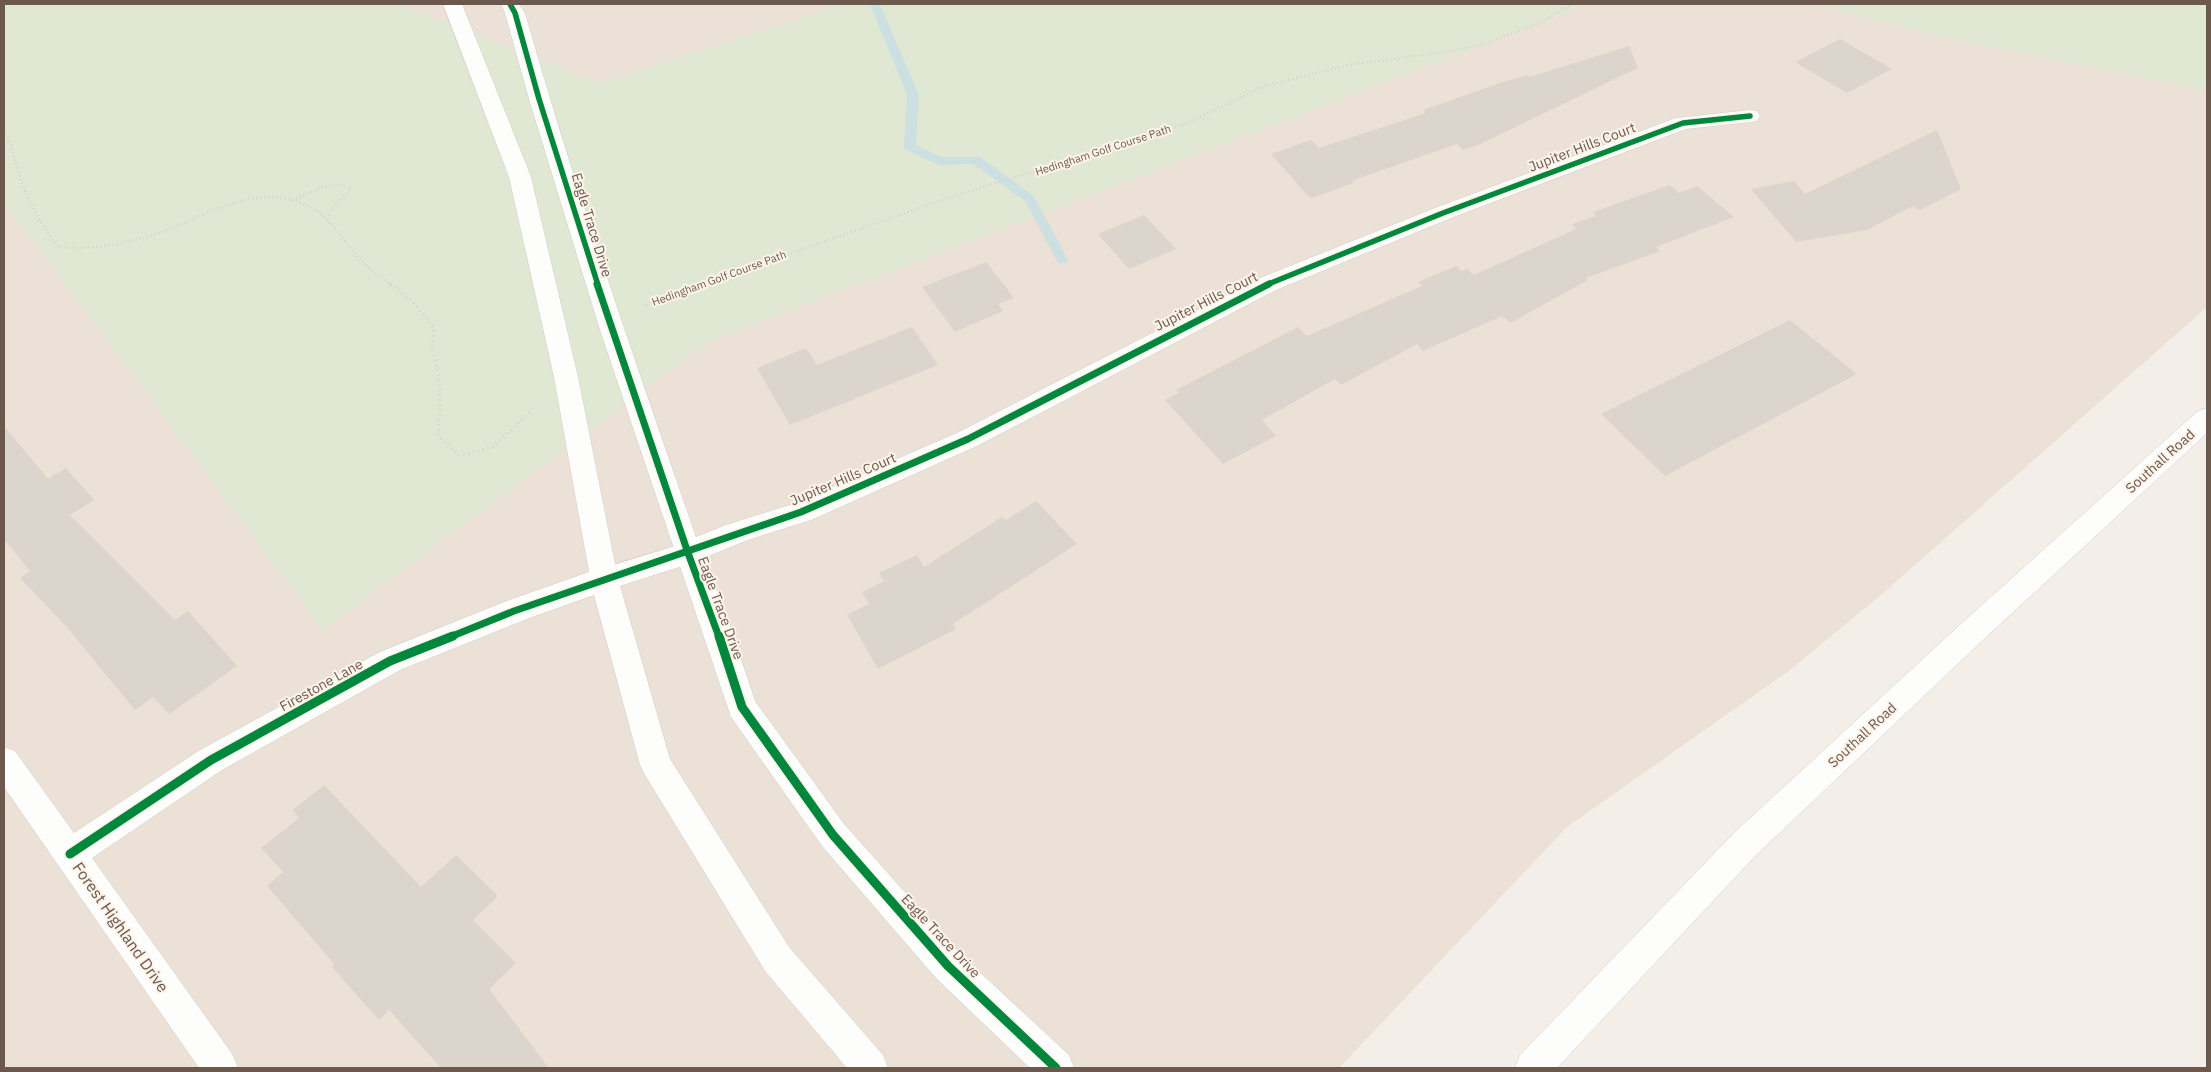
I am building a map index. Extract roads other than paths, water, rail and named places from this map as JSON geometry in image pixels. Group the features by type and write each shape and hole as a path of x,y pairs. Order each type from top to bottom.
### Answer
{"street":[{"path":"452,4 520,178 566,377 604,579 656,765 777,958 870,1068"},
{"name":"Eagle Trace Drive","path":"510,4 515,13 539,99 612,330 688,553 715,622 742,706 828,827 948,966 1056,1068"},
{"name":"Jupiter Hills Court","path":"604,579 688,553 801,512 968,439 1268,284 1443,213 1683,123 1750,116"},
{"name":"Southall Road","path":"1533,1068 1745,844 2207,418"},
{"name":"Firestone Lane","path":"70,854 211,760 390,661 604,579"},
{"name":"Forest Highland Drive","path":"4,761 220,1068"}],"waterway":[{"path":"875,4 913,95 910,147 939,161 976,160 1030,199 1062,260"}]}
